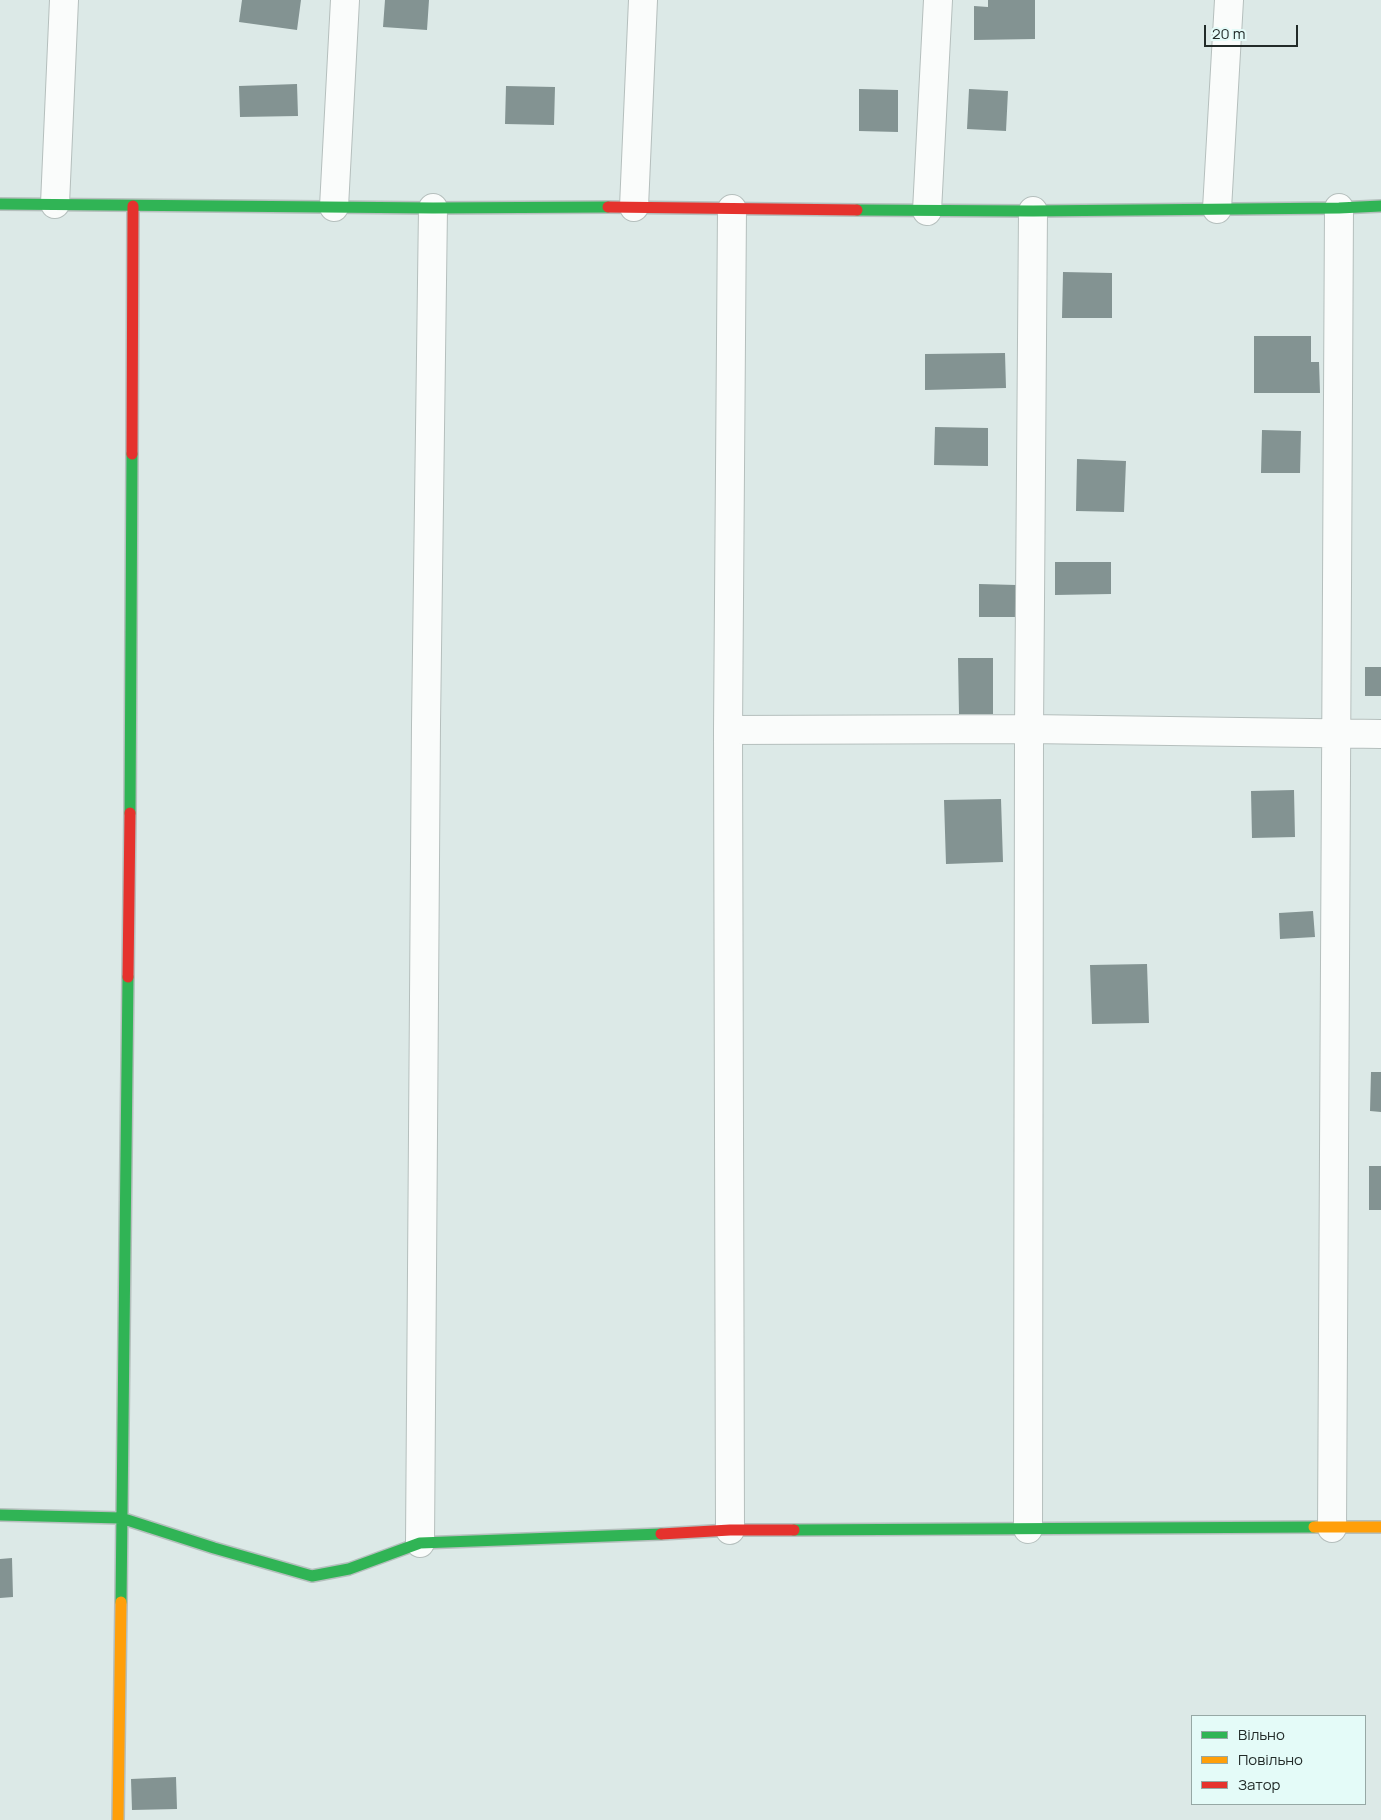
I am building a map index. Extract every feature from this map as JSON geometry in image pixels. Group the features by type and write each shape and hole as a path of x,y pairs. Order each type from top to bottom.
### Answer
{"street":[{"path":"55,204 64,0"},
{"path":"334,207 345,0"},
{"path":"634,207 643,0"},
{"path":"927,211 938,0"},
{"path":"1217,209 1229,0"},
{"path":"0,204 433,208 634,207 927,211 1339,208 1381,206"},
{"path":"118,1820 130,719 133,206"},
{"path":"420,1543 426,724 433,208"},
{"path":"1332,1528 1339,208"},
{"path":"730,1530 728,730 732,209"},
{"path":"1028,1529 1029,729 1033,211"},
{"path":"728,730 1029,729 1381,734"},
{"path":"0,1515 121,1518 214,1548 312,1576 349,1569 420,1543 612,1538 730,1530 1381,1527"}],"building":[{"path":"242,0 301,0 297,30 239,22"},
{"path":"385,0 429,0 427,30 383,27"},
{"path":"988,0 1035,0 1035,39 974,40 974,6 988,7"},
{"path":"297,84 298,116 240,117 239,86"},
{"path":"506,86 555,87 554,125 505,124"},
{"path":"859,89 898,90 898,132 859,131"},
{"path":"969,89 1008,91 1006,131 967,129"},
{"path":"1063,272 1112,273 1112,318 1062,318"},
{"path":"1254,336 1311,336 1311,362 1319,362 1320,393 1254,393"},
{"path":"1005,353 1006,388 925,390 925,354"},
{"path":"935,427 988,428 988,466 934,465"},
{"path":"1262,430 1301,431 1300,473 1261,473"},
{"path":"1077,459 1126,461 1124,512 1076,511"},
{"path":"1055,562 1111,562 1111,594 1055,595"},
{"path":"979,584 1016,585 1015,617 979,617"},
{"path":"958,658 993,658 993,714 959,714"},
{"path":"1365,667 1381,667 1381,696 1365,696"},
{"path":"1294,790 1295,837 1252,838 1251,791"},
{"path":"1001,799 1003,862 946,864 944,800"},
{"path":"1313,911 1315,937 1280,939 1279,913"},
{"path":"1147,964 1149,1023 1092,1024 1090,965"},
{"path":"1371,1072 1381,1072 1381,1112 1370,1111"},
{"path":"1369,1166 1381,1166 1381,1210 1369,1210"},
{"path":"12,1558 13,1597 0,1598 0,1559"},
{"path":"176,1777 177,1809 132,1810 131,1779"}],"traffic: fast":[{"path":"0,204 433,208 608,207"},
{"path":"857,210 1033,211 1381,206"},
{"path":"130,813 132,454"},
{"path":"121,1602 128,977"},
{"path":"0,1515 121,1518 214,1548 312,1576 349,1569 420,1543 661,1534"},
{"path":"794,1530 1314,1527"}],"traffic: slow":[{"path":"1314,1527 1381,1527"},
{"path":"118,1820 121,1602"}],"traffic: jam":[{"path":"132,454 133,206"},
{"path":"608,207 857,210"},
{"path":"128,977 130,813"},
{"path":"661,1534 730,1530 794,1530"}]}
